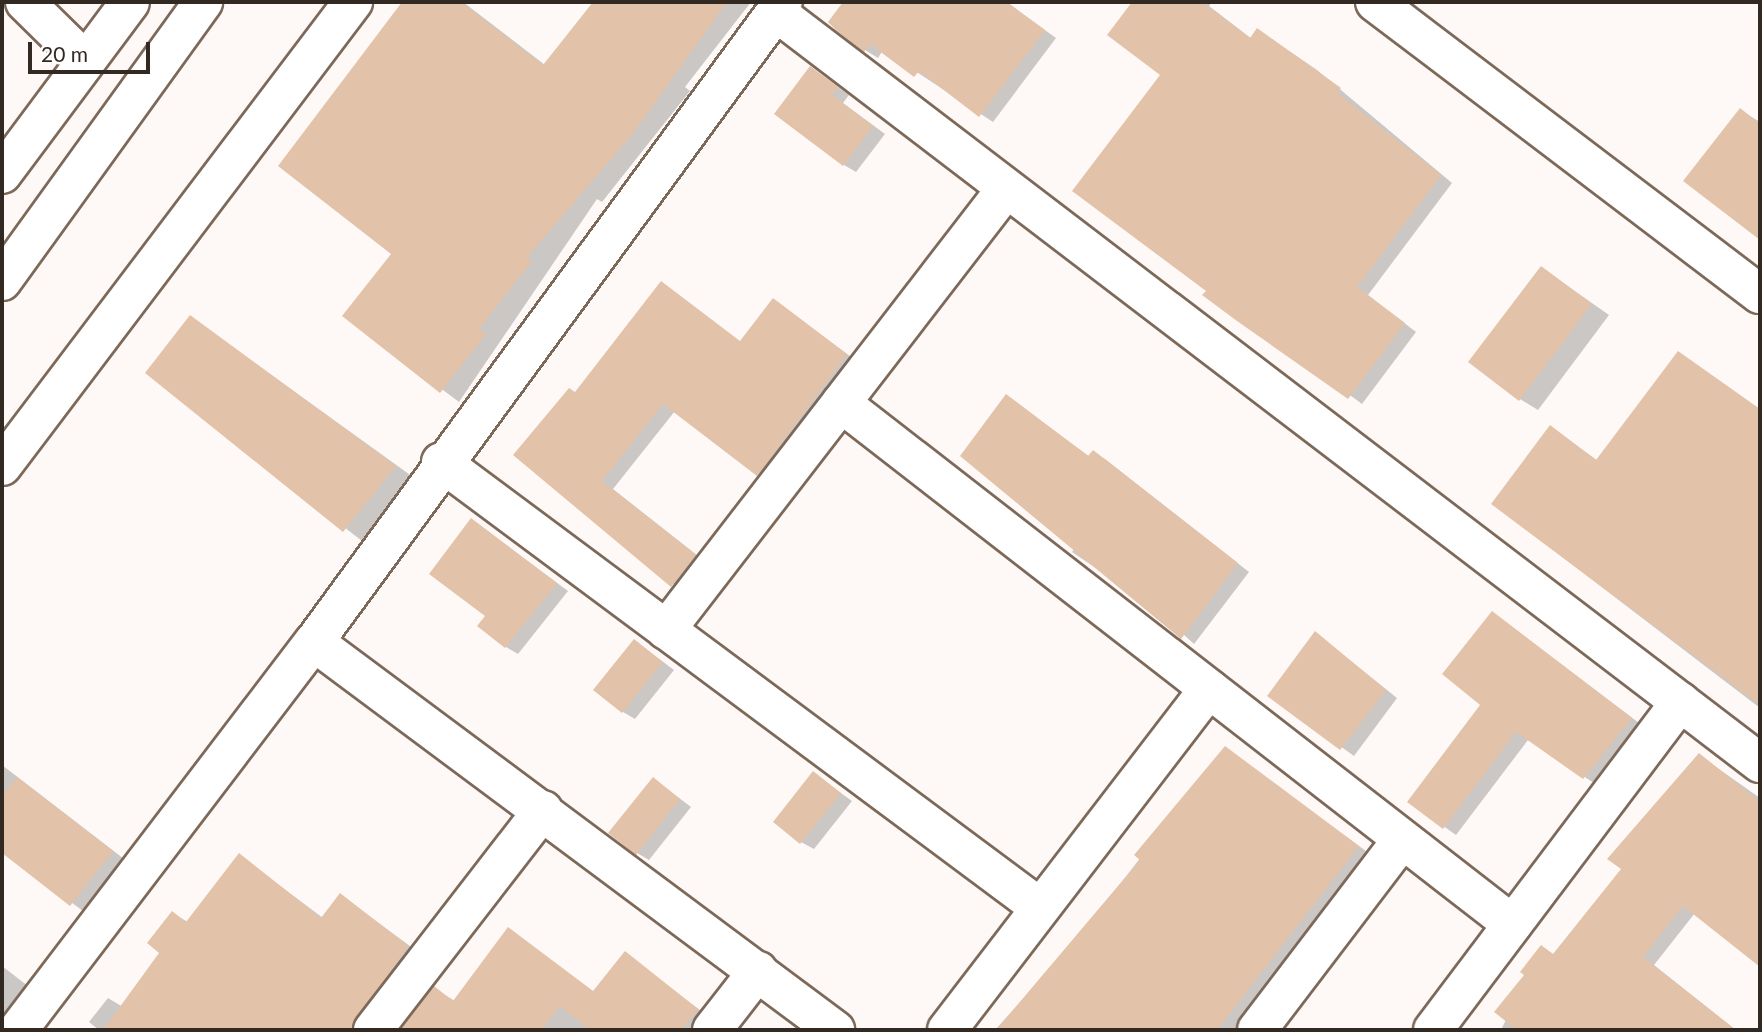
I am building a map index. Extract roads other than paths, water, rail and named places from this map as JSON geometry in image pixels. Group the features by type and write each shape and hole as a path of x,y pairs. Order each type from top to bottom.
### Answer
{"street":[{"path":"25,2 85,61"},
{"path":"2,174 130,2"},
{"path":"2,281 203,2"},
{"path":"2,466 353,2"},
{"path":"1375,2 1760,293"},
{"path":"18,1030 314,642 441,462 779,7 1006,189 1760,763"},
{"path":"666,630 1006,189"},
{"path":"841,404 1512,924"},
{"path":"441,462 1039,906"},
{"path":"314,642 835,1030"},
{"path":"947,1030 1039,906 1209,689"},
{"path":"1433,1030 1680,702"},
{"path":"373,1030 543,810"},
{"path":"1257,1030 1402,839"},
{"path":"712,1030 758,971"}]}
